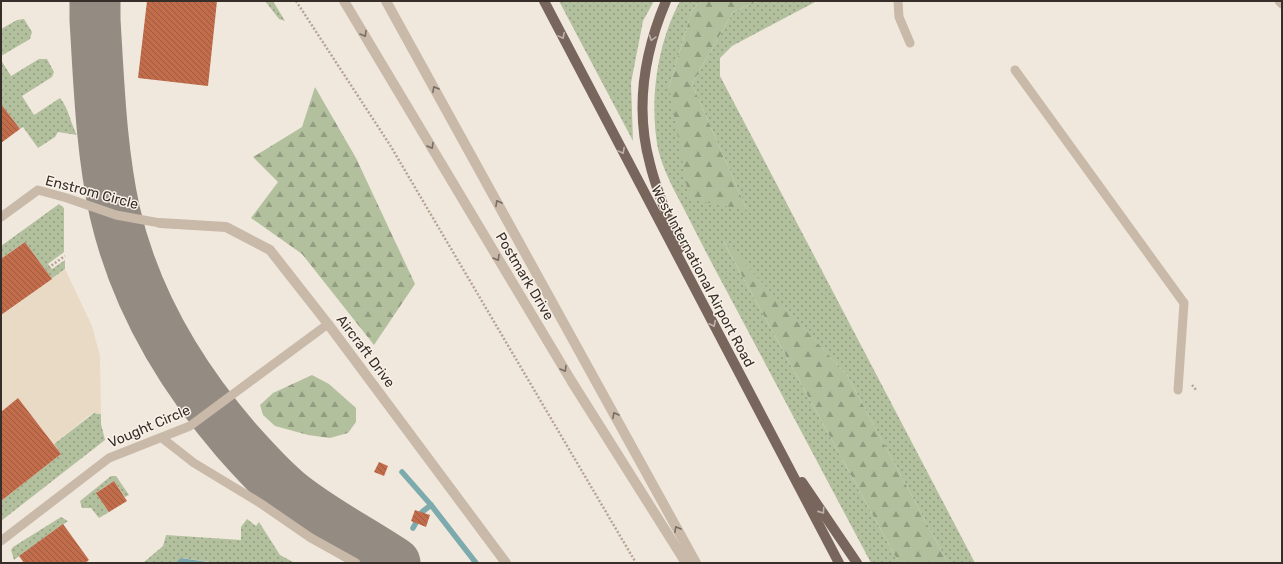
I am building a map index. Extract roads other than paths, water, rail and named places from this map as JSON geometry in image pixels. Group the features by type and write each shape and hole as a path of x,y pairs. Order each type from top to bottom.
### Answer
{"main road":[{"name":"West International Airport Road","path":"544,1 839,563"},
{"path":"666,1 650,44 644,77 642,106 644,137 650,164 660,195 695,290"},
{"path":"776,444 857,563"}],"street":[{"name":"Postmark Drive","path":"344,1 572,382 686,563"},
{"name":"Postmark Drive","path":"386,1 696,563"},
{"name":"Aircraft Drive","path":"160,223 226,228 270,250 328,324 506,563"}],"lane":[{"path":"898,1 898,17 910,43"},
{"path":"1015,70 1184,303 1178,390"},
{"name":"Enstrom Circle","path":"1,217 38,190 116,215 160,223"},
{"name":"Vought Circle","path":"1,541 109,458 190,426 328,324"},
{"path":"162,438 194,463 311,538 356,563"}],"water":[{"path":"181,558 215,563 175,563"}],"waterway":[{"path":"402,472 431,505 476,563"},
{"path":"413,528 422,512 431,505"}]}
